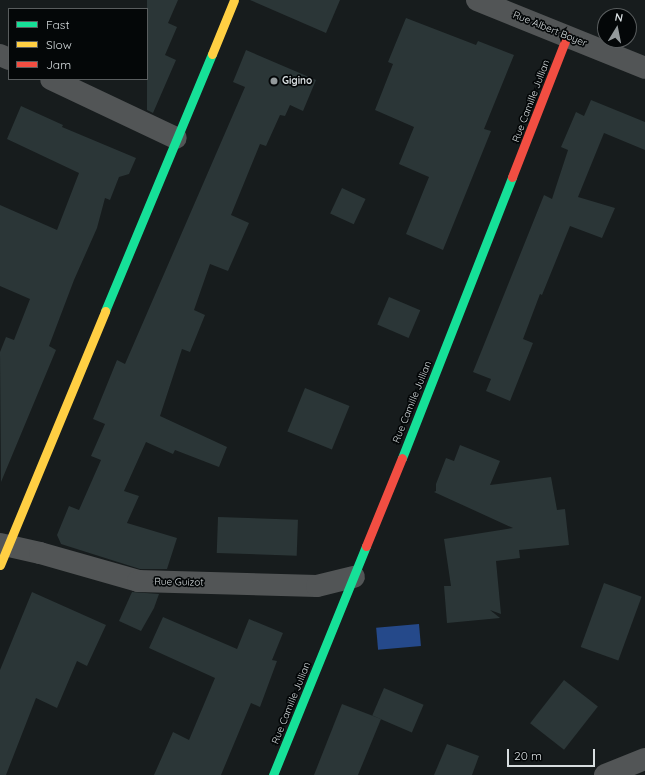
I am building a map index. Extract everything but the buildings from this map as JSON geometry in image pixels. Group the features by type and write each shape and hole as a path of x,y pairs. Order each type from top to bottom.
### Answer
{"street":[{"path":"3,552 234,0"},
{"name":"Rue Albert Boyer","path":"477,0 645,68"},
{"name":"Rue Camille Jullian","path":"274,775 568,36"},
{"path":"53,80 176,138"},
{"name":"Rue Guizot","path":"3,552 138,581 317,586 354,577"},
{"path":"605,775 645,759"}],"water":[{"path":"419,624 421,646 378,650 376,628"}],"traffic: fast":[{"path":"105,311 212,54"},
{"path":"402,458 512,177"},
{"path":"273,775 366,546"}],"traffic: slow":[{"path":"212,54 234,0"},
{"path":"0,565 105,311"}],"traffic: jam":[{"path":"512,177 567,36"},
{"path":"366,546 402,458"}],"place":[{"name":"Gigino","path":"274,81"}]}
